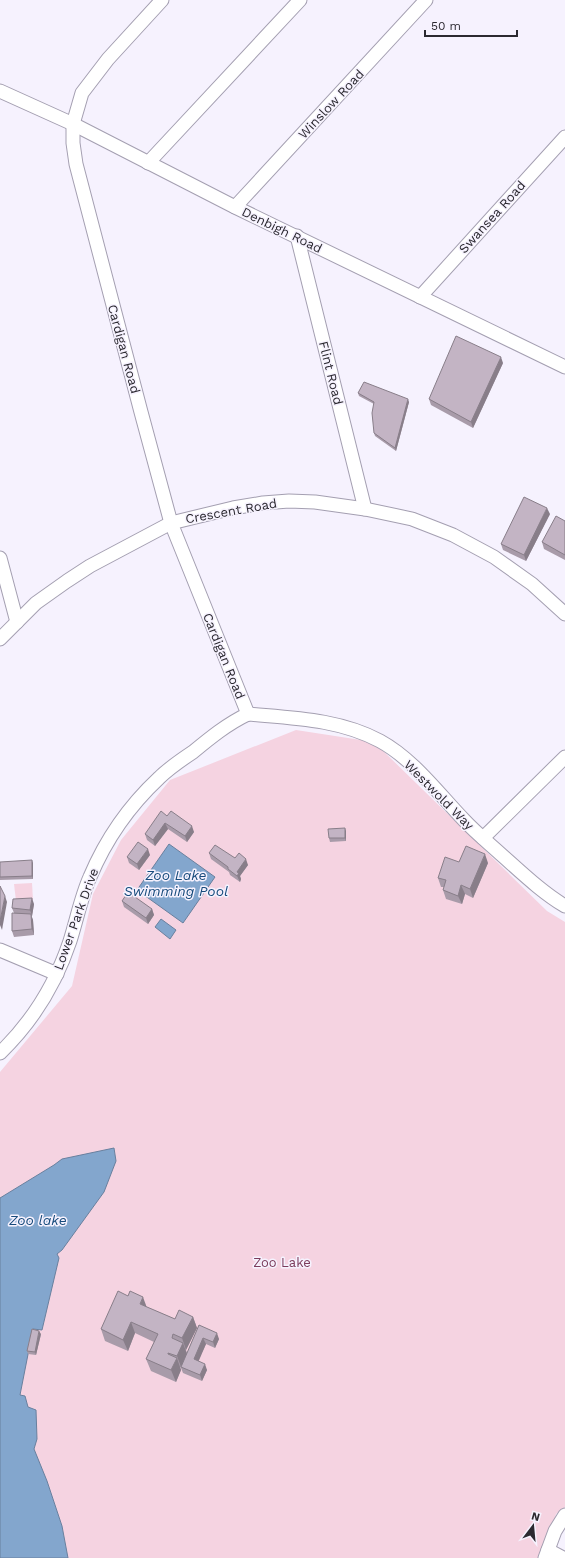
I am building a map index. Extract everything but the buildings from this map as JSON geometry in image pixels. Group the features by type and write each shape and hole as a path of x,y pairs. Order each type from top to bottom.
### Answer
{"street":[{"name":"Cardigan Road","path":"162,0 108,59 82,93 73,124 73,143 76,164 171,523 248,714"},
{"path":"148,163 300,0"},
{"name":"Winslow Road","path":"236,207 426,0"},
{"name":"Denbigh Road","path":"0,91 73,124 236,207 565,367"},
{"name":"Swansea Road","path":"420,297 565,137"},
{"name":"Flint Road","path":"297,236 365,509"},
{"name":"Crescent Road","path":"0,639 50,592 90,566 171,523 233,508 263,503 289,501 315,502 365,509 412,519 453,535 494,558 532,584 565,614"},
{"path":"0,558 17,622"},
{"name":"Westwold Way","path":"248,714 321,722 359,732 382,742 425,778 483,838 536,885 565,906"},
{"name":"Lower Park Drive","path":"0,1053 41,1002 58,974 90,876 102,852 119,824 135,802 160,777 224,728 248,714"},
{"path":"483,838 565,757"},
{"path":"0,950 58,974"},
{"path":"563,1558 546,1554 555,1531 565,1515"}],"green space":[{"name":"Zoo Lake","path":"296,730 374,742 547,911 565,922 565,1507 556,1514 545,1558 0,1558 0,1072 72,986 93,894 121,840 170,780"},
{"path":"32,883 33,900 16,901 14,884"}],"water":[{"name":"Zoo Lake Swimming Pool","path":"169,844 215,877 183,923 137,890"},
{"path":"161,919 176,930 170,939 155,927"},
{"name":"Zoo lake","path":"114,1148 116,1161 104,1192 62,1250 57,1254 59,1258 42,1330 33,1329 20,1395 25,1396 28,1407 36,1410 37,1439 34,1449 47,1481 62,1526 68,1558 0,1558 0,1198 62,1159"}]}
